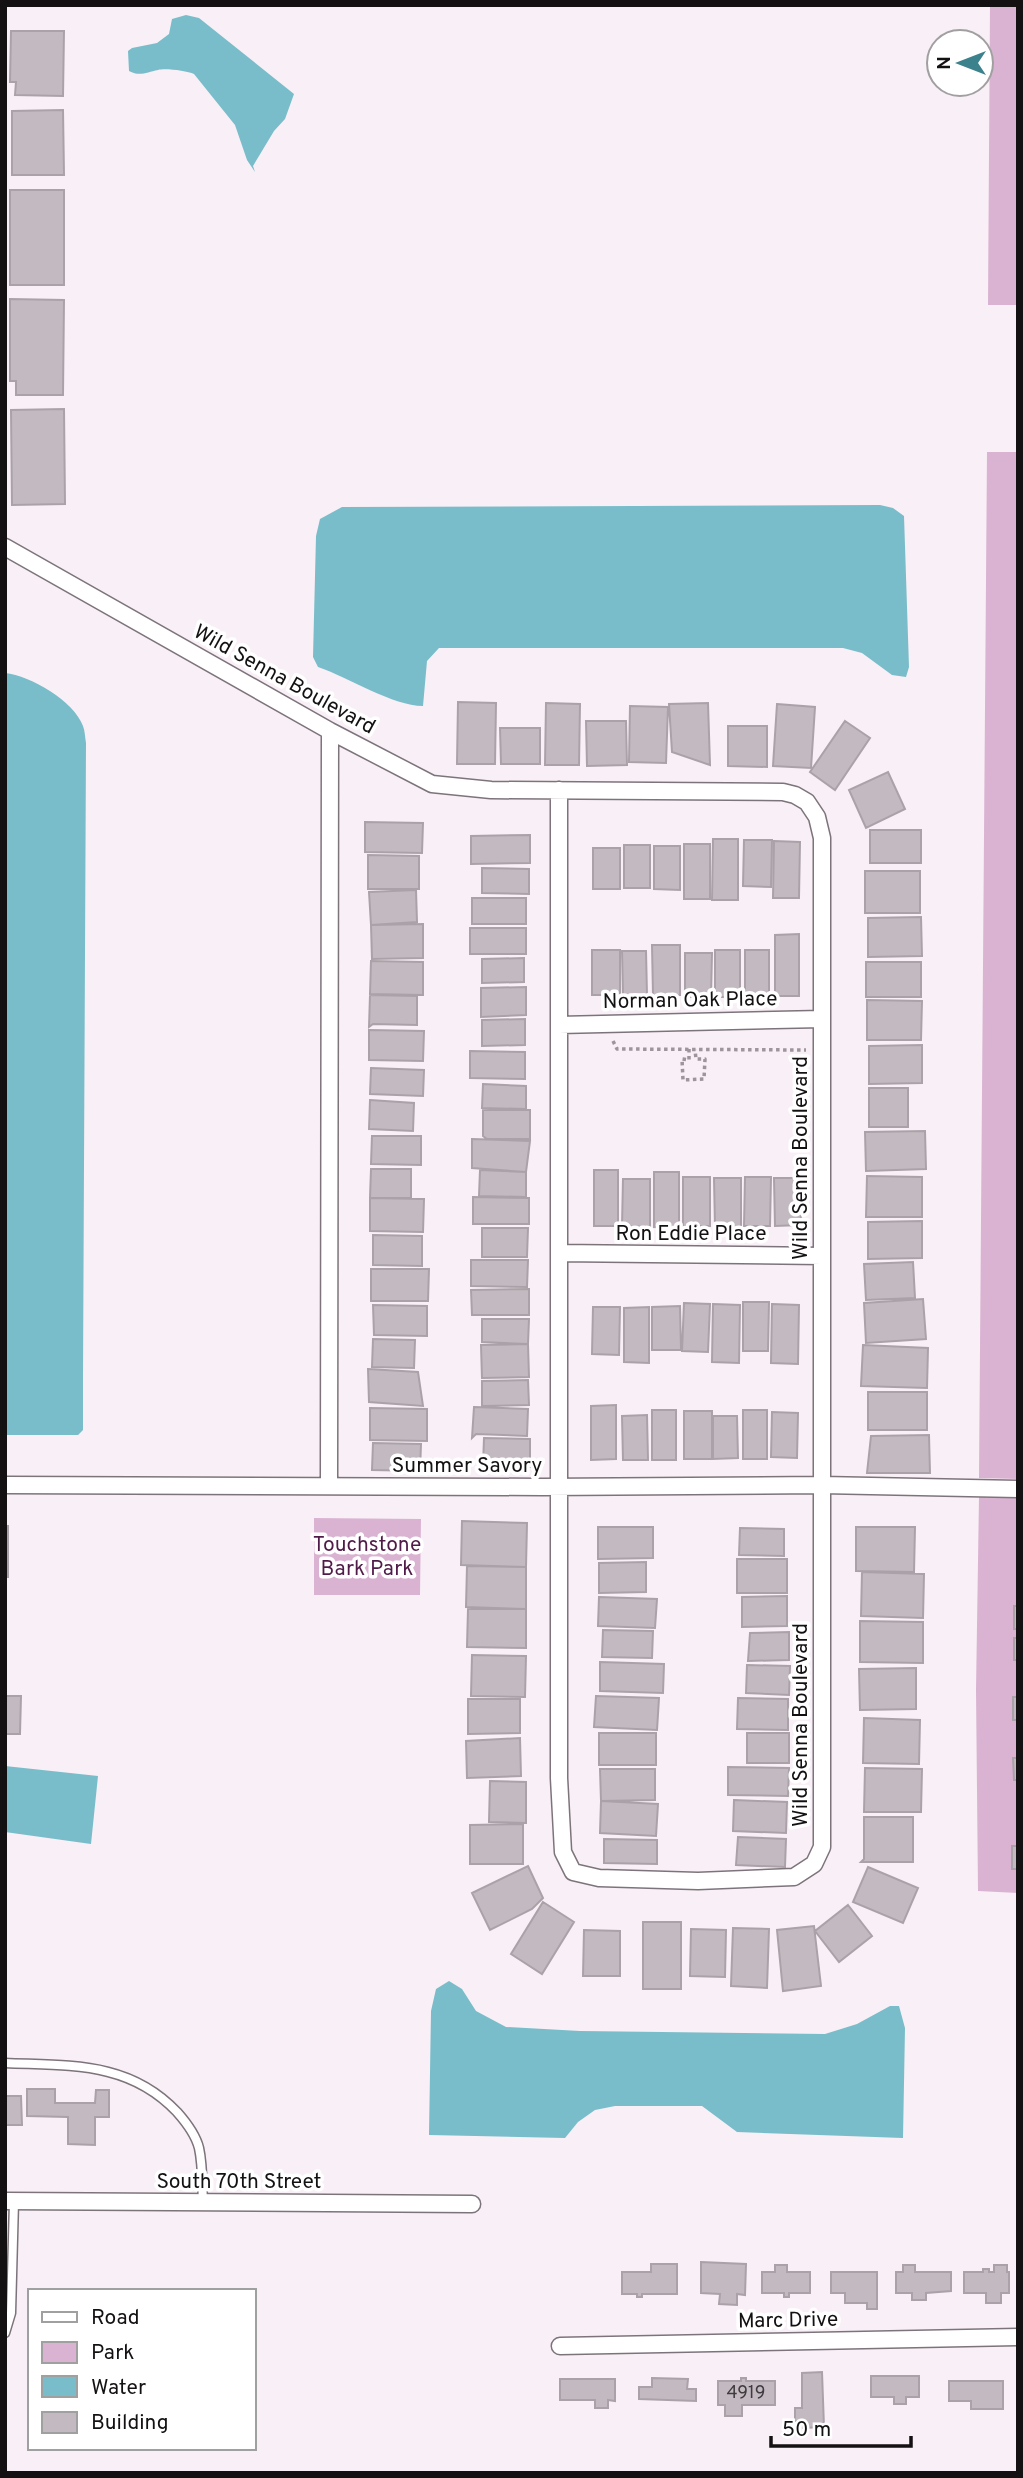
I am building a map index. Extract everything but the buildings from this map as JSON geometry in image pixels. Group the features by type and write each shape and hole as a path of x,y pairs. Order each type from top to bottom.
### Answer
{"street":[{"name":"Wild Senna Boulevard","path":"5,547 330,731 432,784 491,790 559,790 757,791 795,795 807,802 817,817 822,838 822,1847 814,1864 794,1877 698,1881 599,1878 573,1872 563,1852 559,1778 559,790"},
{"path":"329,1486 330,731"},
{"name":"Norman Oak Place","path":"559,1025 822,1019"},
{"name":"Ron Eddie Place","path":"559,1253 822,1256"},
{"name":"Summer Savory","path":"5,1485 559,1488 822,1485 1018,1489"},
{"name":"South 70th Street","path":"10,2201 471,2204"},
{"name":"Marc Drive","path":"560,2346 1018,2337"}],"lane":[{"path":"5,2063 89,2067 125,2075 162,2095 183,2119 198,2146 203,2203"},
{"path":"5,2333 11,2314 10,2201"}],"path":[{"path":"612,1040 617,1049 806,1050"},
{"path":"688,1049 688,1059 682,1059 683,1080 704,1079 705,1059 696,1059 695,1049"}],"green space":[{"path":"990,5 1018,5 1018,305 988,305 989,98 995,98 995,28 990,28"},
{"path":"987,452 1018,452 1018,1479 979,1478"},
{"path":"979,1497 1018,1498 1018,1893 978,1891 976,1690"},
{"name":"Touchstone Bark Park","path":"314,1518 421,1519 420,1595 314,1595"}],"water":[{"path":"186,15 199,18 294,94 285,119 274,131 253,166 255,172 247,160 235,125 194,74 166,69 140,74 129,71 128,51 157,43 169,34 172,19"},
{"path":"880,505 893,508 904,516 909,667 906,677 892,675 862,653 843,648 439,648 427,661 423,706 385,697 318,667 313,657 316,536 320,519 342,507"},
{"path":"5,673 39,684 61,699 78,717 84,728 86,743 83,1430 78,1435 5,1435"},
{"path":"5,1766 98,1776 91,1844 5,1832"},
{"path":"449,1981 462,1989 476,2011 506,2027 580,2031 825,2034 857,2024 890,2006 899,2006 905,2028 903,2138 737,2132 702,2106 615,2106 595,2110 578,2122 565,2138 429,2135 431,2011 436,1989"}]}
